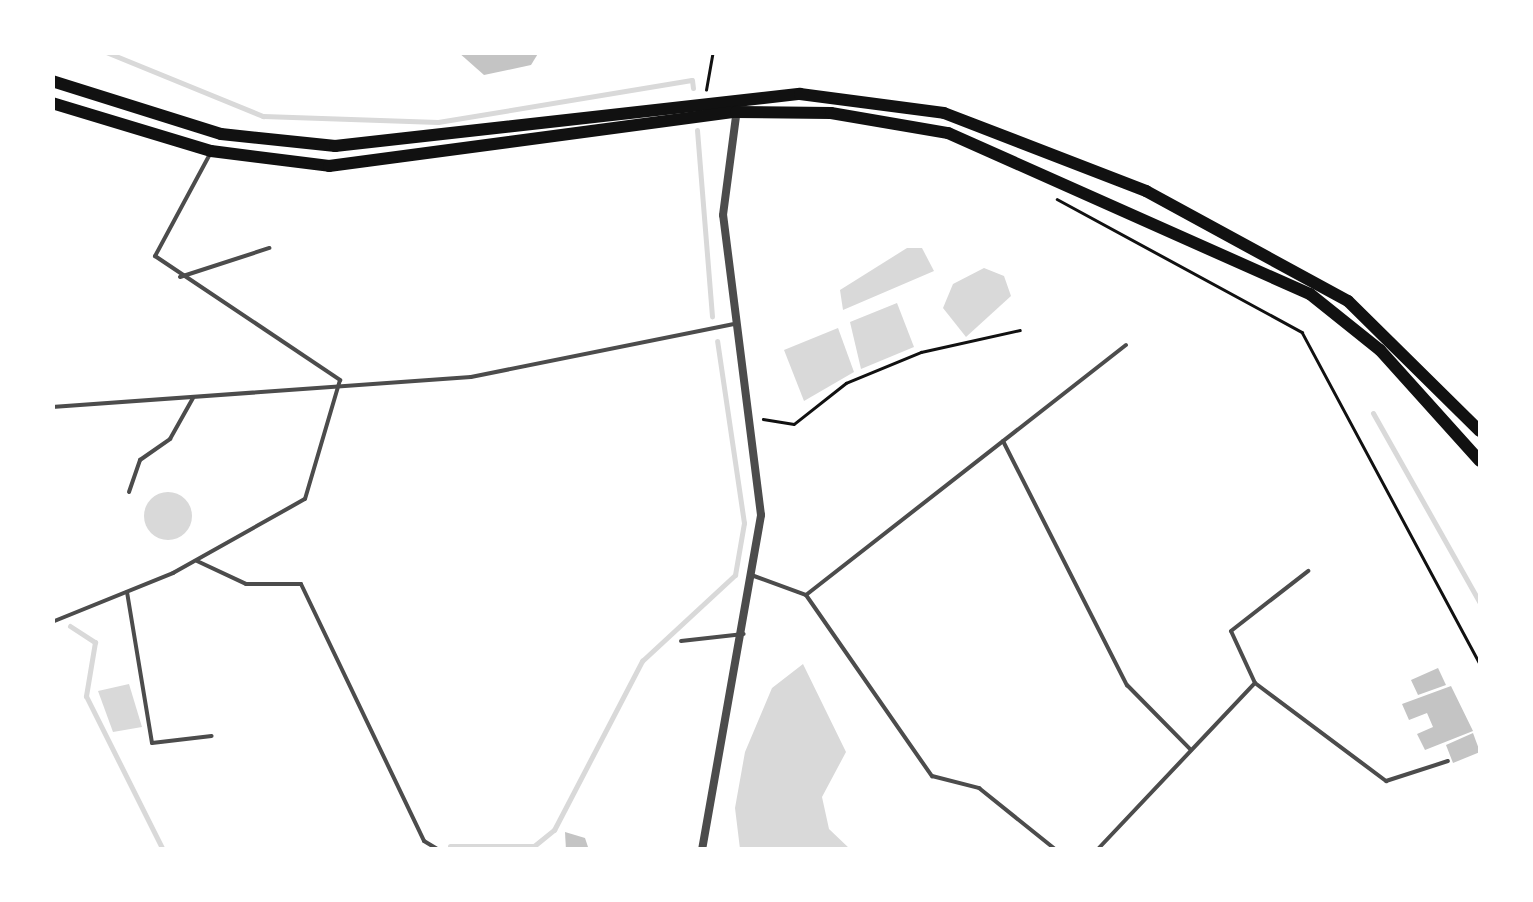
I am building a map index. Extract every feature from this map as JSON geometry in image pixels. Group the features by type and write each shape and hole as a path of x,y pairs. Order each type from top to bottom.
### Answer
{"main road":[{"path":"52,80 221,134 388,146 706,101 831,113 948,132 1049,172 1310,294 1380,350 1480,461"},
{"path":"52,103 211,152 329,166 800,94 944,113 1146,192 1348,300 1480,431"}],"street":[{"path":"702,850 744,634 761,515 752,417 732,324 722,215 737,106"}],"lane":[{"path":"221,134 158,244 155,256 180,277 340,380"},
{"path":"180,277 270,248"},
{"path":"52,406 194,398 340,380 563,365 732,324"},
{"path":"806,595 1126,345"},
{"path":"52,622 197,561 304,499 340,380"},
{"path":"129,492 140,460 170,439 194,398"},
{"path":"1003,441 1127,685 1191,750"},
{"path":"197,561 246,584 301,584 424,841 439,850"},
{"path":"1308,571 1232,631 1255,683 1386,781 1448,761"},
{"path":"754,576 806,595 932,776 979,788 1056,850"},
{"path":"127,592 152,742 212,736"},
{"path":"681,641 744,634"},
{"path":"1096,850 1255,683"}],"path":[{"path":"706,101 714,52"},
{"path":"1049,172 1059,204 1302,332 1480,664"},
{"path":"752,417 794,424 846,383 920,352 1020,330"}],"shaded area":[{"path":"907,248 922,248 934,271 843,310 840,290"},
{"path":"984,268 1004,276 1011,296 966,337 943,308 953,284"},
{"path":"897,303 914,347 861,369 850,322"},
{"path":"838,328 854,372 804,401 784,350"},
{"path":"168,492 185,499 192,516 185,533 168,540 151,533 144,516 151,499"},
{"path":"803,664 846,752 822,797 829,829 850,849 740,849 735,808 745,752 772,688"},
{"path":"129,684 142,727 113,732 98,691"}],"building":[{"path":"458,52 539,52 531,65 484,75"},
{"path":"1438,668 1446,685 1418,695 1411,680"},
{"path":"1451,686 1473,731 1425,750 1417,734 1433,727 1427,713 1409,720 1402,704"},
{"path":"1473,733 1480,752 1453,763 1446,745"},
{"path":"565,832 585,838 589,850 566,850"}],"waterway":[{"path":"106,52 263,116 438,122 692,80 693,88"},
{"path":"697,130 712,316"},
{"path":"450,846 534,846 554,830 642,661 735,575 744,523 717,341"},
{"path":"1373,413 1480,603"},
{"path":"70,626 95,642 86,696 163,850"}]}
